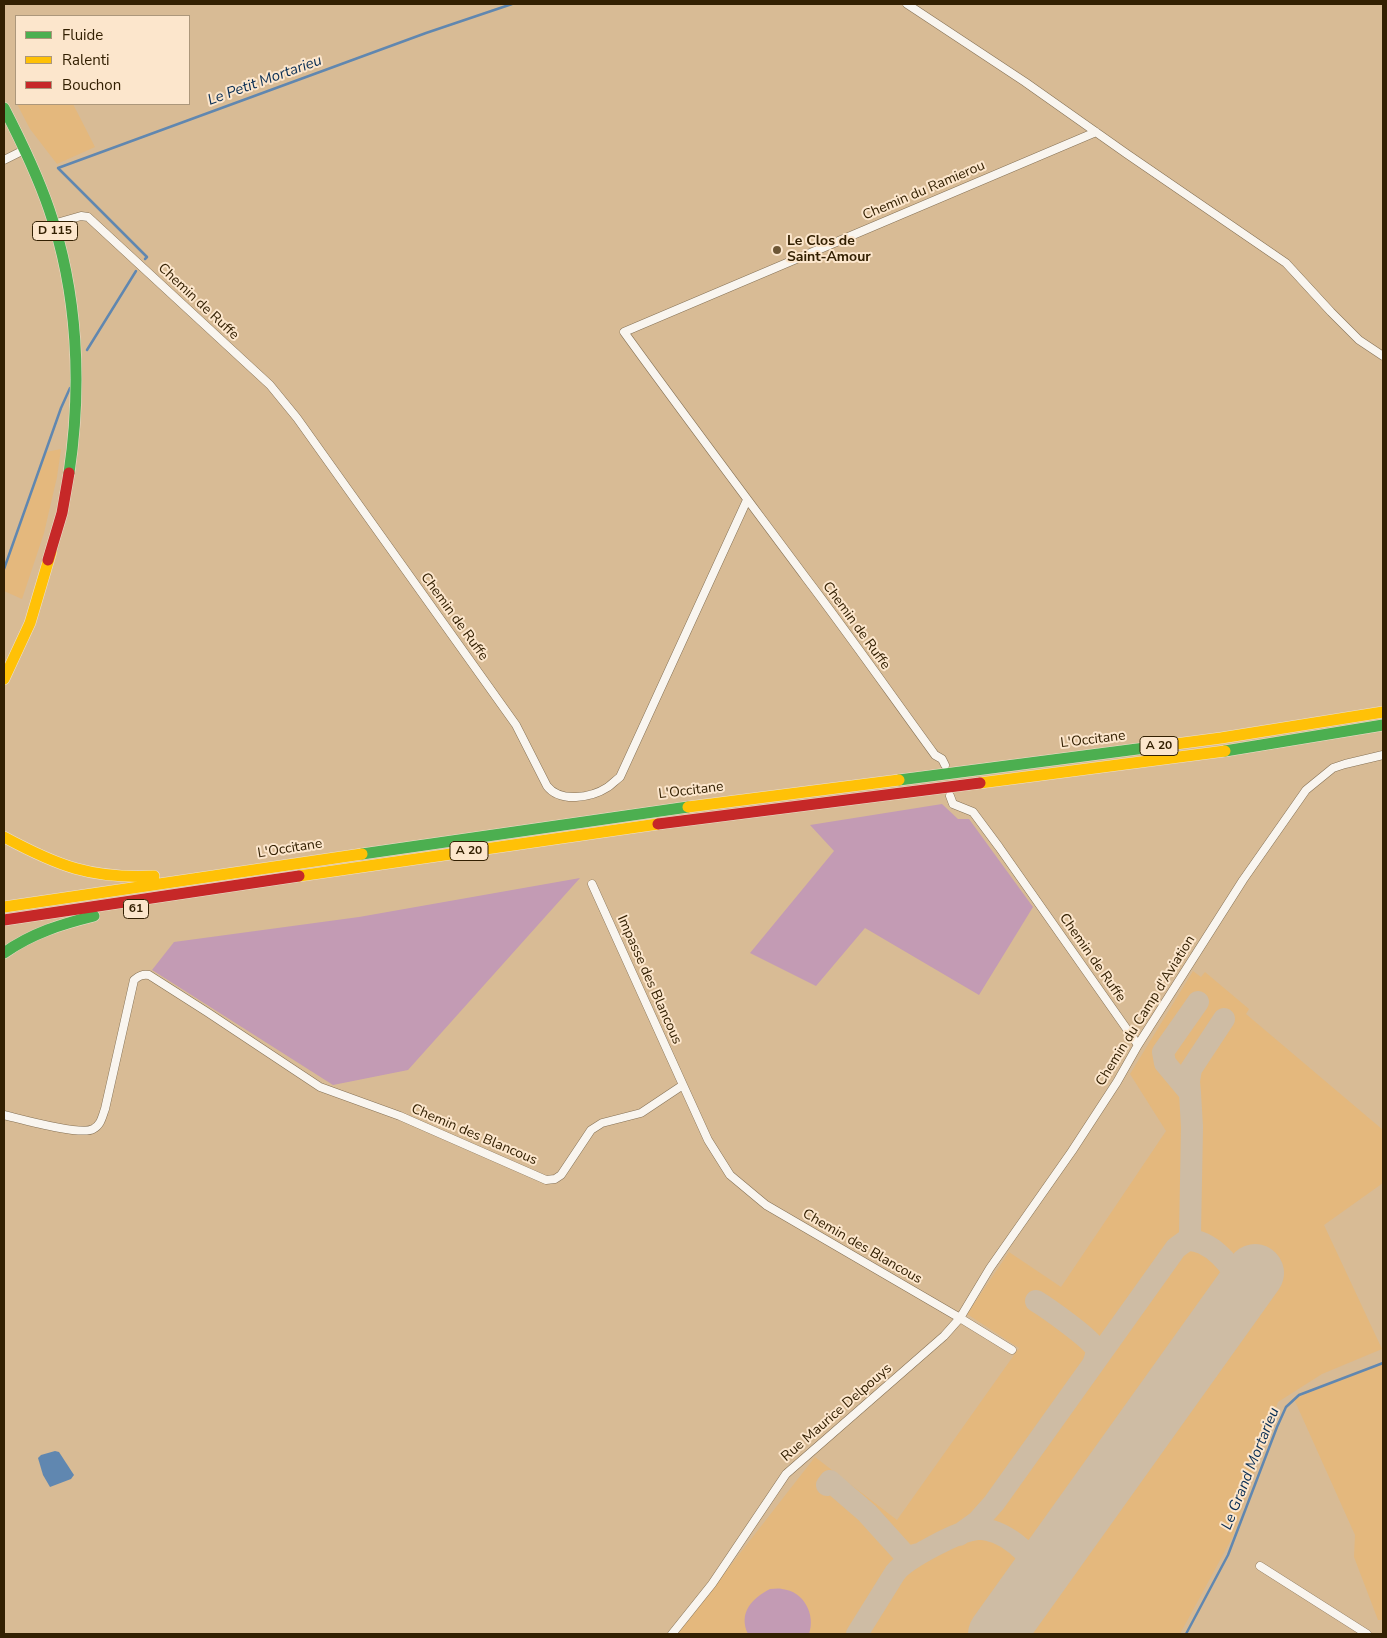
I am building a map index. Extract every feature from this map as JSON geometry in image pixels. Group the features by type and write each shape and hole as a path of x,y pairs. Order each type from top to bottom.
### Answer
{"main road":[{"name":"D 115","path":"4,108 39,182 61,252 75,330 77,388 72,458 58,528 32,601 4,664"},
{"path":"4,679 30,623 51,552"},
{"name":"L'Occitane","path":"4,908 301,862 613,817 1221,738 1383,712"},
{"name":"L'Occitane","path":"4,920 614,830 1223,751 1383,725"},
{"path":"4,825 75,864 118,878"},
{"path":"4,836 36,854 73,869 118,878 163,876 301,862"},
{"name":"61","path":"4,953 24,939 69,922 274,880"}],"street":[{"path":"907,4 1025,82 1286,263 1359,340 1383,356"},
{"name":"Chemin du Ramierou","path":"624,332 1096,132"},
{"path":"4,160 24,150"},
{"name":"Chemin de Ruffe","path":"53,224 81,216 88,216 270,385 296,418 516,726 547,786 551,791 560,796 570,798 596,793 608,788 620,777 747,500"},
{"name":"Chemin de Ruffe","path":"624,332 747,500 807,578 935,755 942,759 946,765"},
{"name":"Chemin du Camp d'Aviation","path":"960,1318 990,1268 1117,1082 1138,1045 1243,880 1306,790 1333,768 1383,756"},
{"name":"Chemin de Ruffe","path":"950,796 953,804 973,812 989,833 1138,1045"},
{"name":"Impasse des Blancous","path":"592,884 683,1085"},
{"name":"Chemin des Blancous","path":"4,1115 78,1131 92,1130 100,1125 134,980 144,974 149,975 207,1012 320,1087 400,1116 546,1180 555,1179 561,1175 591,1130 602,1123 641,1113 683,1085 708,1140 730,1176 766,1205 1012,1350"},
{"name":"Rue Maurice Delpouys","path":"672,1634 712,1584 786,1474 944,1336 960,1318"},
{"path":"1260,1566 1367,1634"}],"shaded area":[{"path":"18,105 74,105 95,147 57,164 30,129"},
{"path":"61,449 57,477 44,533 22,599 4,591 4,568 46,452"},
{"path":"942,804 958,819 969,819 1033,907 979,995 865,928 816,986 750,953 834,851 810,825"},
{"path":"580,878 408,1070 333,1085 152,970 174,942 359,917"},
{"path":"1193,971 1201,977 1205,972 1249,1009 1246,1014 1383,1130 1383,1183 1324,1225 1382,1349 1322,1374 1278,1402 1232,1538 1180,1634 677,1634 815,1457 897,1520 1019,1348 967,1314 1009,1252 1061,1287 1166,1131 1130,1074"},
{"path":"1383,1362 1383,1620 1378,1620 1354,1557 1355,1535 1294,1399"},
{"path":"770,1589 790,1591 802,1599 811,1619 809,1634 748,1634 745,1619 748,1607"}],"water":[{"path":"55,1451 59,1452 74,1475 71,1479 50,1487 43,1475 38,1458 41,1455"}],"waterway":[{"name":"Le Petit Mortarieu","path":"145,259 147,257 58,168 426,33 512,4"},
{"name":"Le Petit Mortarieu","path":"87,350 136,271"},
{"name":"Le Petit Mortarieu","path":"4,569 61,408 70,388"},
{"name":"Le Grand Mortarieu","path":"1186,1634 1228,1555 1286,1407 1299,1395 1383,1363"}],"taxiway":[{"path":"1187,1240 1190,1234 1192,1127 1190,1093 1165,1063 1163,1052 1198,1002"},
{"path":"1190,1093 1191,1069 1224,1019"},
{"path":"959,1535 977,1522 994,1503 1176,1248 1187,1240 1203,1244 1220,1255 1236,1279 1237,1287 1234,1297 1217,1325"},
{"path":"1036,1301 1069,1324 1093,1345 1096,1349 1093,1364"},
{"path":"827,1485 830,1481 867,1513 905,1555 918,1554"},
{"path":"857,1634 895,1573 901,1567 921,1553 946,1540 978,1529 997,1533 1007,1538 1025,1552 1031,1561 1034,1571 1033,1580 1026,1594 1010,1615"},
{"path":"1019,1547 1025,1551 1037,1553 1063,1541"}],"runway":[{"path":"997,1634 1255,1273"}],"traffic: fast":[{"path":"4,108 28,158 49,209 66,273 72,307 76,373 73,440 69,473"},
{"path":"1225,751 1383,725"},
{"path":"899,780 1168,745"},
{"path":"362,854 688,807"},
{"path":"4,953 25,940 48,930 94,916"}],"traffic: slow":[{"path":"4,679 30,623 51,552"},
{"path":"1168,745 1383,712"},
{"path":"980,783 1225,751"},
{"path":"688,807 899,780"},
{"path":"299,876 658,824"},
{"path":"4,837 41,856 76,869 112,875 154,876"},
{"path":"4,907 362,854"}],"traffic: jam":[{"path":"48,560 62,513 69,473"},
{"path":"658,824 980,783"},
{"path":"4,920 299,876"}],"place":[{"name":"Le Clos de Saint-Amour","path":"777,250"}]}
